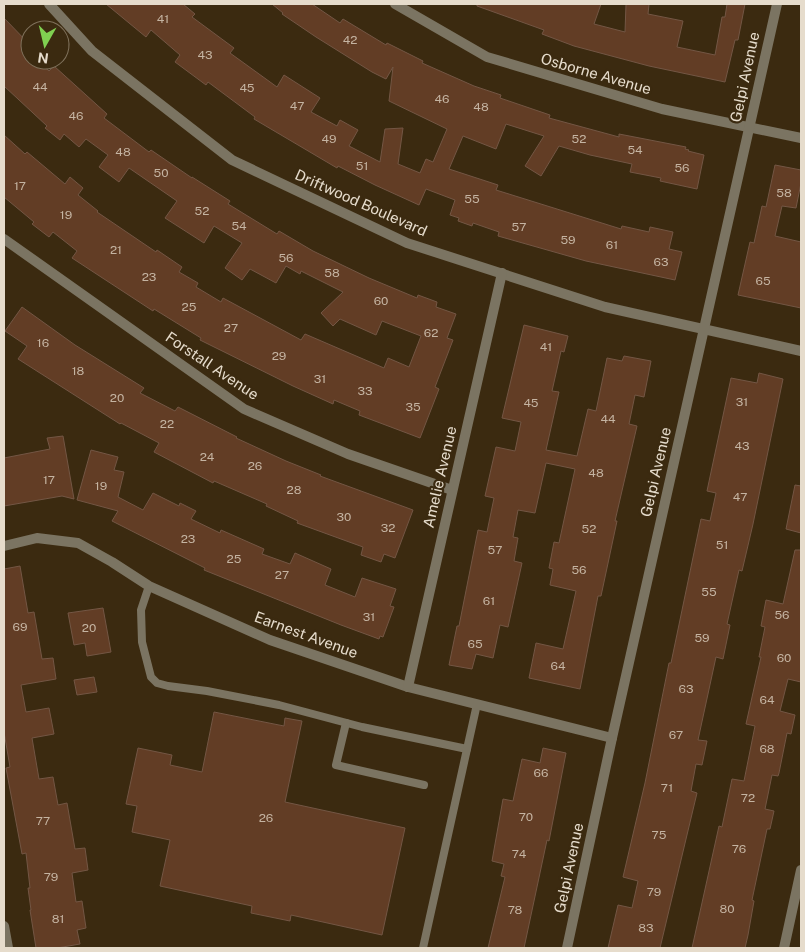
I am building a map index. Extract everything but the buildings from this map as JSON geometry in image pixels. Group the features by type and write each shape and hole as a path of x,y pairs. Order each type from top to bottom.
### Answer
{"street":[{"name":"Driftwood Boulevard","path":"49,4 92,51 232,160 407,243 605,306 801,351"},
{"name":"Osborne Avenue","path":"395,4 487,57 662,109 801,138"},
{"name":"Gelpi Avenue","path":"567,948 612,738 777,4"},
{"name":"Forstall Avenue","path":"4,238 244,409 348,454 452,490"},
{"name":"Amelie Avenue","path":"408,687 502,273"},
{"name":"Earnest Avenue","path":"4,546 37,538 78,543 149,586 270,640 408,687 612,738"},
{"path":"784,948 801,870"},
{"path":"4,926 8,948"}],"lane":[{"path":"149,586 141,610 142,642 151,677 157,683 279,705 346,723 467,749"},
{"path":"423,948 477,704"},
{"path":"346,723 336,765 424,785"}]}
